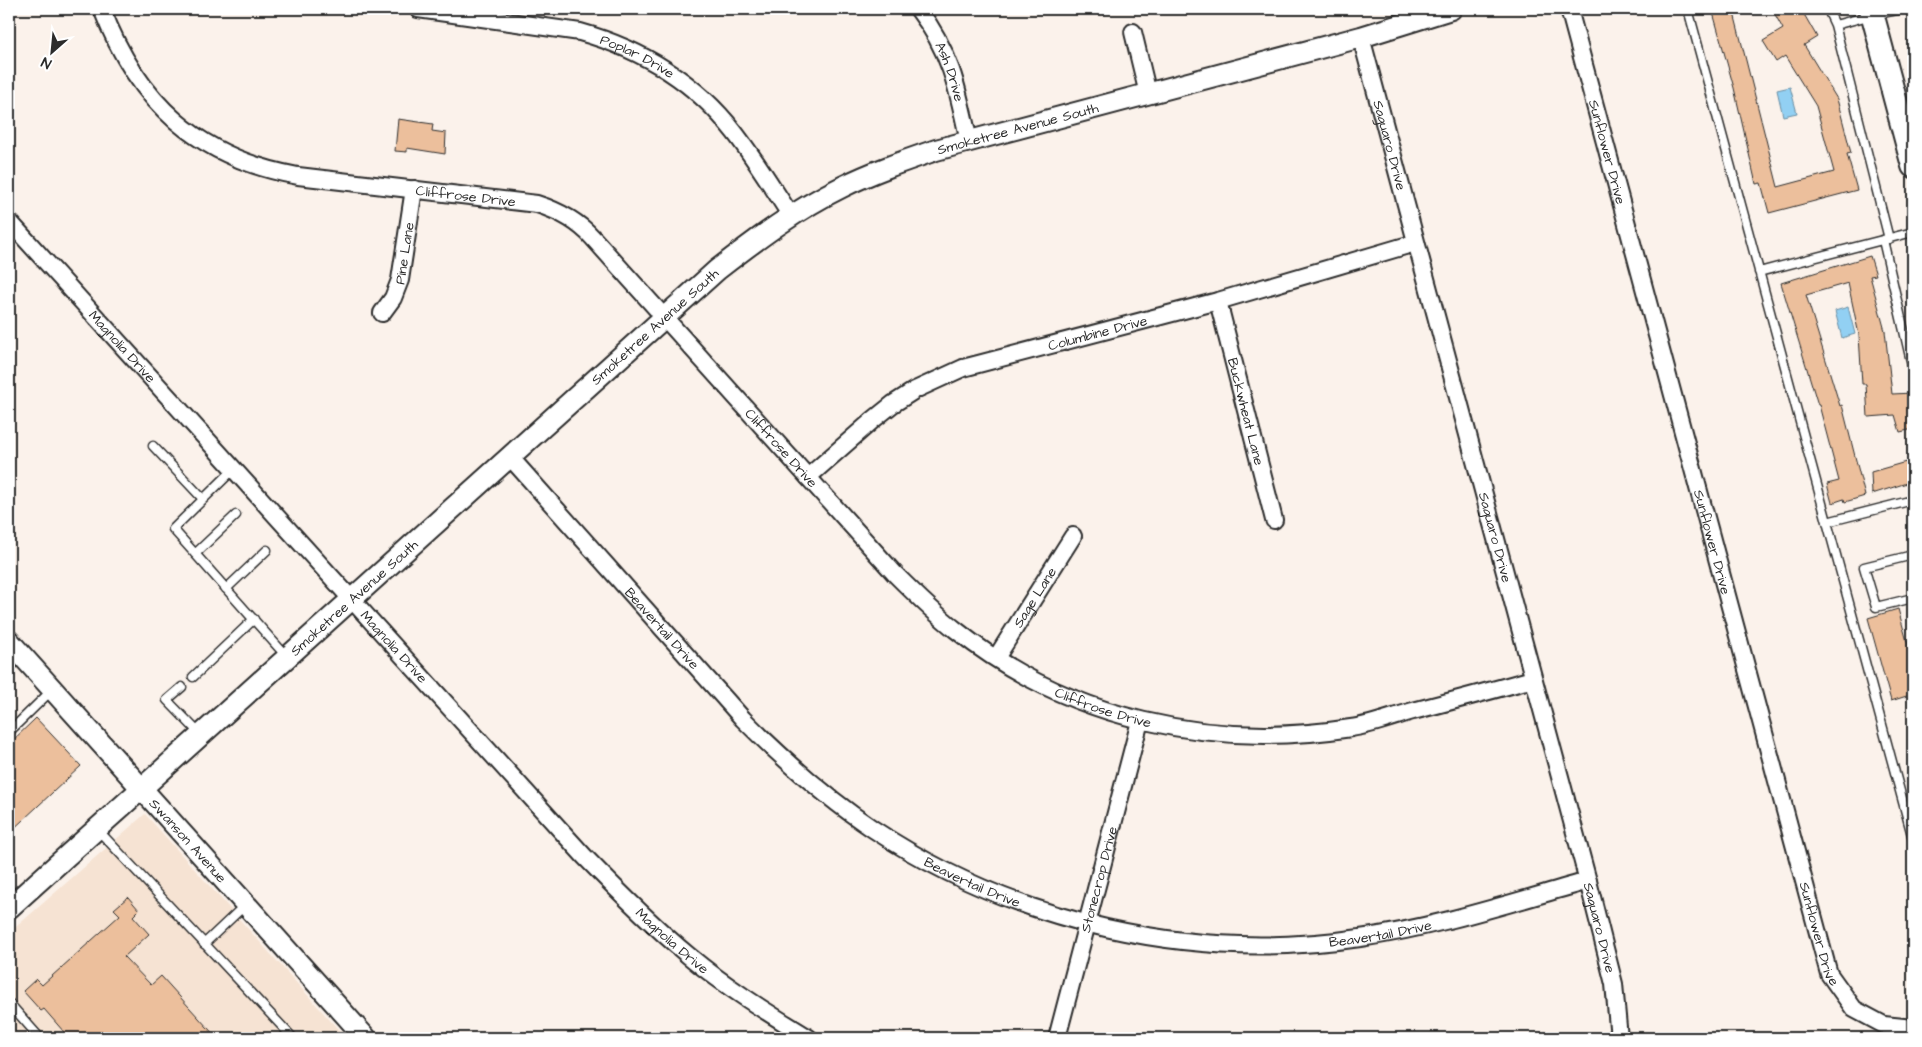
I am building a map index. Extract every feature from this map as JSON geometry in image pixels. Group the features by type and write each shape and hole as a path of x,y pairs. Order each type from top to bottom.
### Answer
{"main road":[{"path":"1872,12 1913,166"}],"street":[{"name":"Cliffrose Drive","path":"102,9 120,51 142,86 170,116 186,129 214,148 239,160 278,172 528,202 564,214 587,231 924,604 956,631 996,658 1027,677 1065,695 1140,721 1186,730 1228,735 1270,736 1312,734 1354,728 1533,679"},
{"name":"Poplar Drive","path":"418,9 580,32 603,39 646,57 685,83 720,114 749,151 791,216"},
{"name":"Ash Drive","path":"918,9 935,33 950,63 969,142"},
{"name":"Smoketree Avenue South","path":"9,908 717,270 756,239 791,216 842,187 888,167 936,150 1361,37 1451,9"},
{"name":"Sunflower Drive","path":"1569,9 1829,974 1854,1009 1884,1025 1913,1028"},
{"path":"1133,32 1148,94"},
{"name":"Saguaro Drive","path":"1361,37 1588,881 1614,984 1618,1038"},
{"name":"Pine Lane","path":"382,313 393,298 400,280 414,189"},
{"name":"Magnolia Drive","path":"9,221 584,856 635,909 690,957 749,1001 809,1038"},
{"name":"Columbine Drive","path":"808,477 894,404 938,378 987,361 1218,302 1415,243"},
{"name":"Buckwheat Lane","path":"1218,302 1274,520"},
{"name":"Beavertail Drive","path":"510,457 743,719 783,759 826,796 872,829 921,858 1024,905 1088,924 1134,934 1190,942 1247,945 1304,944 1360,938 1416,928 1588,881"},
{"name":"Sage Lane","path":"996,658 1073,536"},
{"name":"Swanson Avenue","path":"9,642 366,1038"},
{"name":"Stonecrop Drive","path":"1057,1038 1140,721"}],"lane":[{"path":"1688,9 1913,839"},
{"path":"1835,25 1872,12 1902,9"},
{"path":"1829,12 1835,25 1886,240 1913,370"},
{"path":"1759,272 1913,232"},
{"path":"153,446 203,499"},
{"path":"234,469 173,529 288,656"},
{"path":"1827,522 1913,500"},
{"path":"195,554 236,515"},
{"path":"226,589 267,550"},
{"path":"1913,555 1864,567 1876,607 1913,598"},
{"path":"192,677 254,619"},
{"path":"182,687 167,700 201,735"},
{"path":"9,732 52,690"},
{"path":"97,828 293,1038"},
{"path":"204,944 245,905"},
{"path":"9,1003 40,1038"}],"shaded area":[{"path":"145,814 346,1038 9,1038 9,933"}],"water":[{"path":"1790,87 1797,113 1783,116 1777,90"},
{"path":"1848,307 1855,334 1842,338 1835,311"}],"building":[{"path":"1712,9 1733,9 1778,187 1834,172 1816,106 1785,56 1776,62 1763,41 1783,29 1772,9 1801,9 1817,37 1804,45 1837,99 1851,153 1847,154 1857,190 1769,213 1761,183 1756,184 1734,88"},
{"path":"398,119 433,124 432,131 446,133 445,154 407,148 407,152 395,151"},
{"path":"1870,256 1876,275 1870,276 1885,331 1892,394 1913,393 1913,429 1900,432 1895,415 1868,417 1866,384 1862,384 1859,335 1848,283 1806,295 1840,406 1842,405 1865,496 1845,502 1844,499 1832,503 1827,484 1839,481 1819,405 1781,283"},
{"path":"1913,460 1913,481 1872,494 1871,472"},
{"path":"1898,609 1913,663 1913,694 1891,701 1868,618"},
{"path":"36,718 81,766 9,833 9,744"},
{"path":"128,897 139,910 133,916 149,934 124,957 151,985 161,976 217,1038 57,1038 64,1032 44,1009 41,1011 23,991 36,979 42,985 120,915 114,909"}]}
